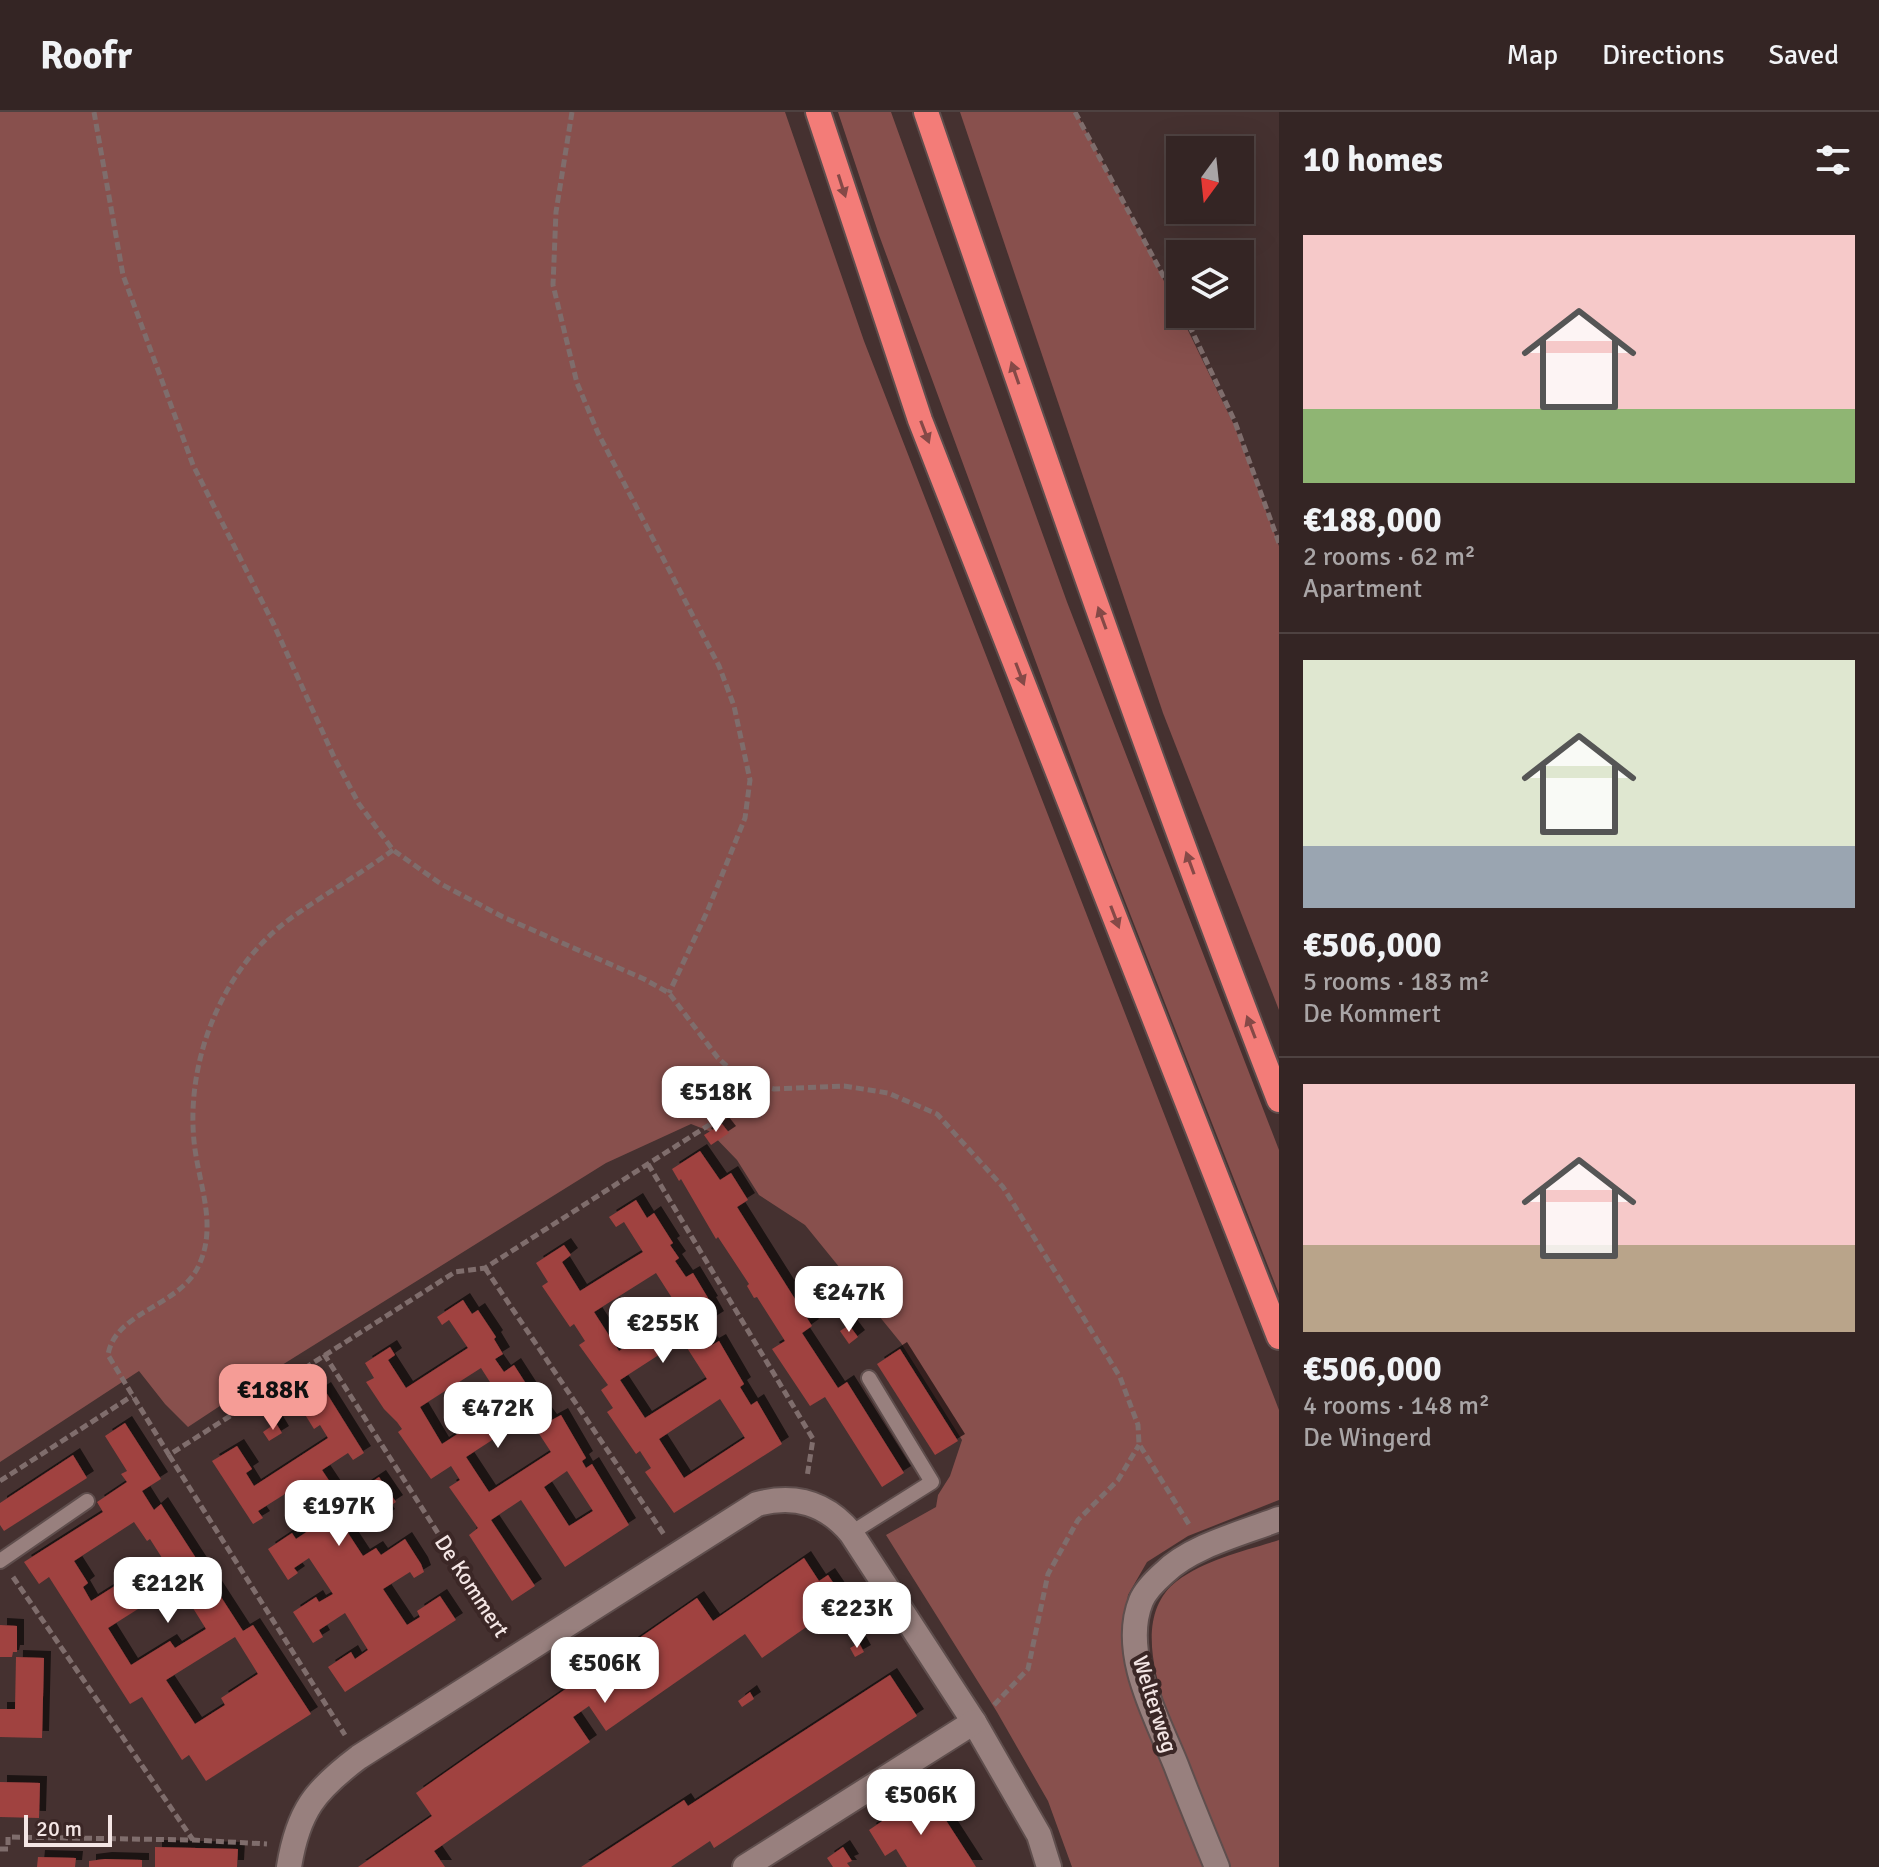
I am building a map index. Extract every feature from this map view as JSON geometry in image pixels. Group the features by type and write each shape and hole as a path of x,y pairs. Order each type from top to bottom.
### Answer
{"highway":[{"path":"818,112 920,420 1279,1337"},
{"path":"926,112 1210,922 1279,1100"}],"street":[{"name":"De Kommert","path":"291,1856 304,1813 326,1782 359,1757 676,1554 757,1504 772,1500 802,1501 830,1512 851,1533 974,1722 1039,1835 1049,1867"},
{"name":"Welterweg","path":"1217,1867 1144,1685 1136,1641 1138,1613 1148,1590 1165,1571 1181,1560 1200,1549 1279,1519"},
{"path":"745,1867 974,1722"}],"lane":[{"path":"851,1533 932,1482 869,1378"},
{"path":"1,1561 87,1501"}],"path":[{"path":"94,112 123,275 193,465 274,625 334,757 359,804 393,850 441,884 490,910 669,993 718,1058 743,1081 774,1089 844,1086 888,1093 937,1114 1003,1187 1120,1377 1138,1425 1139,1444 1188,1522"},
{"path":"572,112 556,212 553,285 577,383 598,433 719,666 734,706 750,780 745,818 707,912 669,993"},
{"path":"1075,112 1166,281"},
{"path":"1191,328 1235,422 1279,543"},
{"path":"359,1757 108,1355 110,1342 118,1330 181,1290 199,1266 209,1233 192,1117 200,1060 219,1002 243,965 285,923 393,850"},
{"path":"169,1455 455,1272 485,1268 709,1125 743,1081"},
{"path":"648,1164 813,1439 802,1501"},
{"path":"485,1268 676,1554"},
{"name":"De Kommert","path":"324,1354 516,1656"},
{"path":"0,1481 132,1396"},
{"path":"974,1722 1003,1697 1028,1669 1048,1574 1078,1520 1118,1480 1139,1444"},
{"path":"1,1561 193,1840"},
{"path":"0,1849 8,1849 8,1837 193,1840 291,1856"}],"shaded area":[{"path":"0,112 785,112 864,341 1279,1410 1279,1500 1188,1536 1147,1562 1128,1595 1123,1633 1127,1673 1210,1867 1072,1867 1048,1801 997,1712 886,1535 936,1507 938,1495 950,1476 962,1440 901,1343 805,1225 759,1195 737,1160 709,1131 691,1124 606,1163 188,1427 139,1371 0,1462"},
{"path":"838,112 891,112 1067,602 1279,1150 1279,1294 1105,850 879,235"},
{"path":"960,112 1076,112 1166,285 1166,328 1187,328 1234,425 1279,546 1279,1010 1163,713"},
{"path":"1279,1540 1279,1867 1231,1867 1163,1700 1152,1646 1153,1621 1161,1599 1188,1573 1226,1556"}],"building":[{"path":"722,1124 729,1133 711,1145 704,1135"},
{"path":"700,1151 720,1180 731,1173 748,1200 737,1207 812,1326 802,1333 838,1388 847,1382 904,1473 882,1487 825,1397 810,1406 772,1349 785,1341 672,1169"},
{"path":"636,1200 647,1218 654,1213 673,1243 670,1245 679,1258 675,1261 686,1277 693,1273 711,1303 717,1318 701,1328 712,1345 719,1341 744,1384 740,1387 751,1405 757,1401 782,1444 674,1513 645,1472 651,1468 640,1451 636,1454 607,1412 613,1408 601,1390 608,1385 579,1345 585,1341 574,1324 570,1327 542,1286 548,1282 536,1263 564,1245 571,1255 562,1262 580,1291 643,1252 624,1222 616,1227 609,1217","holes":["656,1273 681,1312 619,1351 594,1312","682,1340 707,1379 645,1418 620,1380","720,1399 745,1438 684,1478 659,1439"]},
{"path":"463,1300 472,1314 478,1310 496,1337 494,1339 503,1354 495,1359 504,1372 514,1365 550,1421 561,1415 586,1458 582,1461 586,1468 592,1464 629,1525 565,1567 521,1500 491,1520 535,1586 512,1601 469,1535 478,1528 449,1487 460,1480 451,1466 431,1479 398,1432 402,1429 366,1382 374,1378 365,1363 390,1347 395,1355 388,1360 406,1388 468,1348 449,1320 442,1325 437,1317","holes":["481,1368 504,1404 442,1444 420,1407","528,1417 551,1452 489,1492 466,1457","567,1471 593,1511 569,1526 544,1487"]},
{"path":"849,1325 858,1337 849,1344 840,1331"},
{"path":"900,1349 958,1441 935,1455 877,1364"},
{"path":"324,1389 364,1453 353,1460 348,1453 322,1470 346,1506 359,1498 355,1493 379,1477 396,1502 384,1510 388,1516 379,1522 374,1516 348,1533 363,1556 376,1548 381,1555 405,1539 424,1572 414,1578 410,1572 383,1589 407,1625 420,1617 417,1611 440,1596 456,1620 345,1692 328,1667 351,1652 355,1659 368,1650 345,1613 319,1630 323,1637 313,1643 293,1612 316,1597 319,1602 333,1594 309,1558 294,1568 298,1573 288,1580 268,1549 292,1533 296,1539 308,1531 285,1494 258,1511 263,1518 253,1524 212,1461 237,1446 252,1469 246,1473 254,1486 328,1438 320,1425 314,1429 299,1405"},
{"path":"125,1423 161,1479 142,1491 154,1510 161,1504 243,1631 253,1625 311,1714 206,1781 189,1755 182,1760 142,1697 130,1704 49,1577 39,1584 24,1562 103,1512 97,1502 127,1482 121,1474 127,1471 105,1436","holes":["134,1522 164,1561 132,1582 129,1577 91,1601 83,1587 88,1583 74,1561","168,1590 173,1598 183,1592 206,1629 175,1648 170,1641 131,1665 108,1628","235,1637 258,1674 221,1698 225,1705 195,1724 166,1680"]},
{"path":"276,1423 282,1433 269,1441 263,1432"},
{"path":"73,1455 87,1478 4,1531 0,1525 0,1503"},
{"path":"804,1558 819,1581 828,1575 845,1600 762,1658 745,1634 606,1731 589,1706 573,1717 590,1742 434,1851 445,1867 358,1867 432,1816 416,1793 466,1758 697,1598 713,1621"},
{"path":"0,1625 17,1626 17,1652 13,1652 12,1657 0,1657"},
{"path":"859,1643 864,1652 855,1657 850,1648"},
{"path":"16,1657 44,1658 42,1738 0,1737 0,1709 15,1709"},
{"path":"890,1675 917,1716 714,1848 710,1841 671,1867 581,1867 684,1800 688,1806"},
{"path":"750,1692 754,1699 742,1707 738,1701"},
{"path":"0,1782 40,1783 39,1818 0,1817"},
{"path":"927,1791 976,1867 907,1867 896,1849 885,1856 869,1830"},
{"path":"155,1847 238,1849 237,1867 155,1867"},
{"path":"843,1847 852,1861 847,1863 850,1867 833,1867 827,1858"},
{"path":"38,1857 76,1858 75,1867 37,1867"},
{"path":"142,1860 142,1867 89,1867 89,1861"}]}
